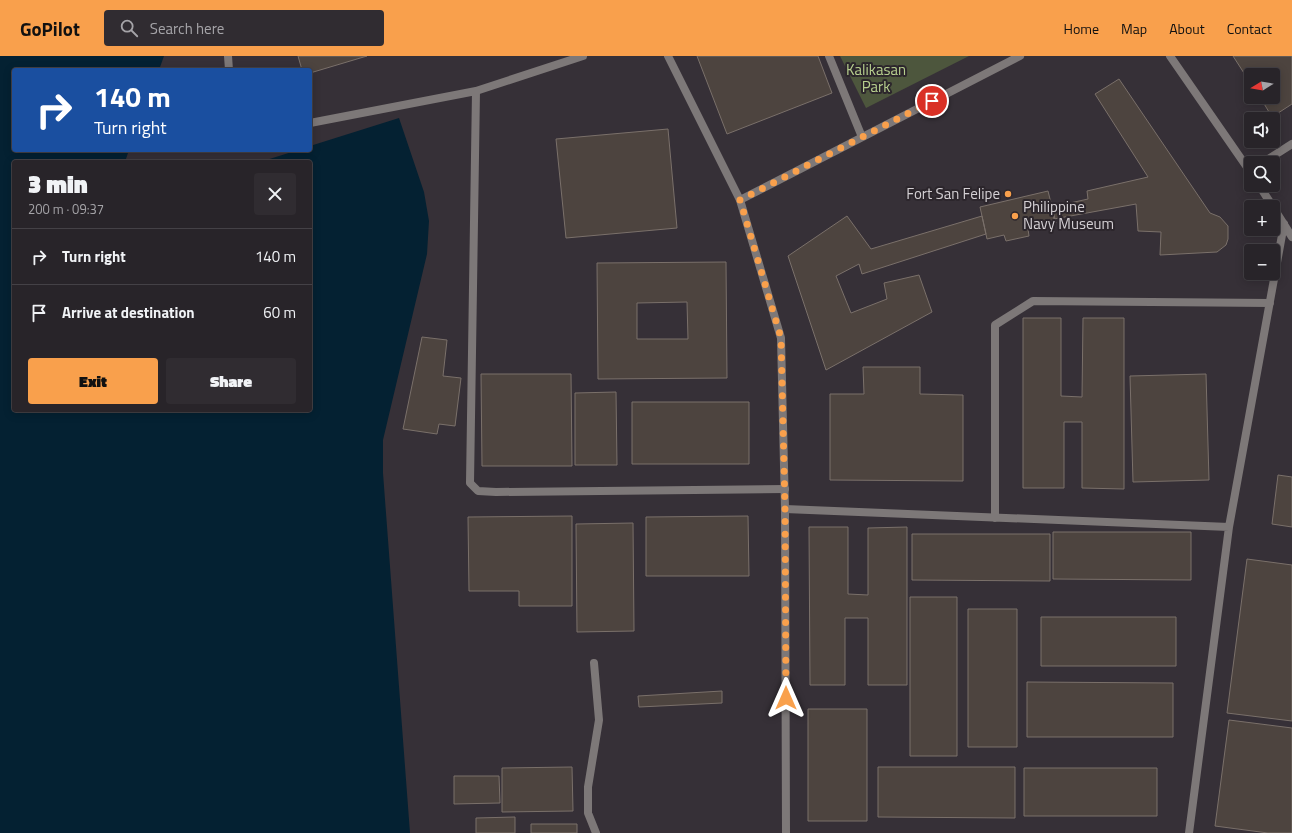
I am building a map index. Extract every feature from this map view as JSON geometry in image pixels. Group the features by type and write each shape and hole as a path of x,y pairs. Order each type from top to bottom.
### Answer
{"street":[{"path":"228,56 229,68"},
{"path":"312,123 476,91 583,56"},
{"path":"668,56 740,200 781,338 785,509 786,833"},
{"path":"829,56 862,137"},
{"path":"740,200 1020,56"},
{"path":"1170,56 1244,163"},
{"path":"476,91 470,483 478,491 496,492 784,489"},
{"path":"1273,156 1292,144"},
{"path":"1280,218 1292,237"},
{"path":"1189,833 1229,527 1284,224"},
{"path":"995,518 995,325 1033,301 1270,303"},
{"path":"785,509 1229,527"},
{"path":"594,664 599,720 588,787 588,813 596,833"}],"green space":[{"name":"Kalikasan Park","path":"840,56 969,56 866,108"}],"water":[{"path":"0,56 164,56 160,68 12,68 12,152 128,152 126,160 12,160 12,412 312,412 312,160 266,160 292,152 312,152 312,145 399,118 424,192 429,221 427,254 383,440 383,473 410,833 0,833"}],"building":[{"path":"298,56 367,56 312,72 312,68 301,68"},
{"path":"697,56 818,56 832,93 727,134"},
{"path":"1233,56 1292,56 1292,104 1280,112 1269,112 1264,104 1280,104 1280,68 1244,68 1244,73"},
{"path":"1119,79 1210,213 1220,217 1228,226 1228,239 1226,245 1217,252 1160,255 1161,232 1138,231 1136,204 1054,219 1052,207 1088,199 1087,191 1148,177 1095,94"},
{"path":"668,129 677,228 566,238 556,139"},
{"path":"1048,191 1056,223 1028,229 1029,236 1006,241 1004,235 987,239 980,207"},
{"path":"847,216 871,249 982,216 986,234 862,274 859,264 836,276 851,313 887,299 884,283 919,275 932,312 826,370 788,256"},
{"path":"726,262 727,378 598,379 597,263","holes":["687,302 688,339 637,339 637,303"]},
{"path":"1023,318 1061,318 1061,396 1082,397 1083,318 1124,318 1124,489 1082,488 1082,422 1064,422 1064,488 1023,488"},
{"path":"422,337 447,340 443,376 461,378 455,426 439,424 437,434 403,429"},
{"path":"863,367 920,367 920,394 963,395 963,481 830,480 830,394 864,394"},
{"path":"481,374 571,374 572,466 482,466"},
{"path":"1206,374 1209,480 1133,482 1130,376"},
{"path":"616,392 617,465 575,465 575,393"},
{"path":"632,402 749,402 749,464 632,464"},
{"path":"1278,475 1292,477 1292,527 1272,524"},
{"path":"572,516 572,606 519,606 519,591 469,591 468,517"},
{"path":"748,516 749,576 646,576 646,517"},
{"path":"633,523 634,631 577,632 576,524"},
{"path":"809,527 848,527 848,594 868,595 868,528 907,527 907,685 868,685 868,618 845,618 845,685 810,685"},
{"path":"1053,532 1191,532 1191,580 1053,579"},
{"path":"912,534 1050,534 1050,581 912,580"},
{"path":"1247,559 1292,565 1292,721 1227,713"},
{"path":"910,597 957,597 957,756 910,756"},
{"path":"968,609 1017,609 1017,747 968,747"},
{"path":"1041,617 1176,617 1176,666 1041,666"},
{"path":"1027,682 1173,683 1173,737 1027,737"},
{"path":"722,691 722,703 639,707 638,696"},
{"path":"808,709 867,709 867,821 808,821"},
{"path":"1229,720 1292,728 1292,833 1268,833 1215,826"},
{"path":"572,767 573,811 502,812 502,768"},
{"path":"878,767 1015,767 1015,818 878,817"},
{"path":"1024,768 1157,768 1157,816 1024,816"},
{"path":"454,776 499,776 500,803 454,804"},
{"path":"515,817 515,833 476,833 476,818"},
{"path":"531,824 577,824 577,833 531,833"}],"place":[{"name":"Fort San Felipe","path":"1008,194"},
{"name":"Philippine Navy Museum","path":"1015,216"}],"route":[{"path":"786,698 785,509 781,338 740,200 932,101"}]}
